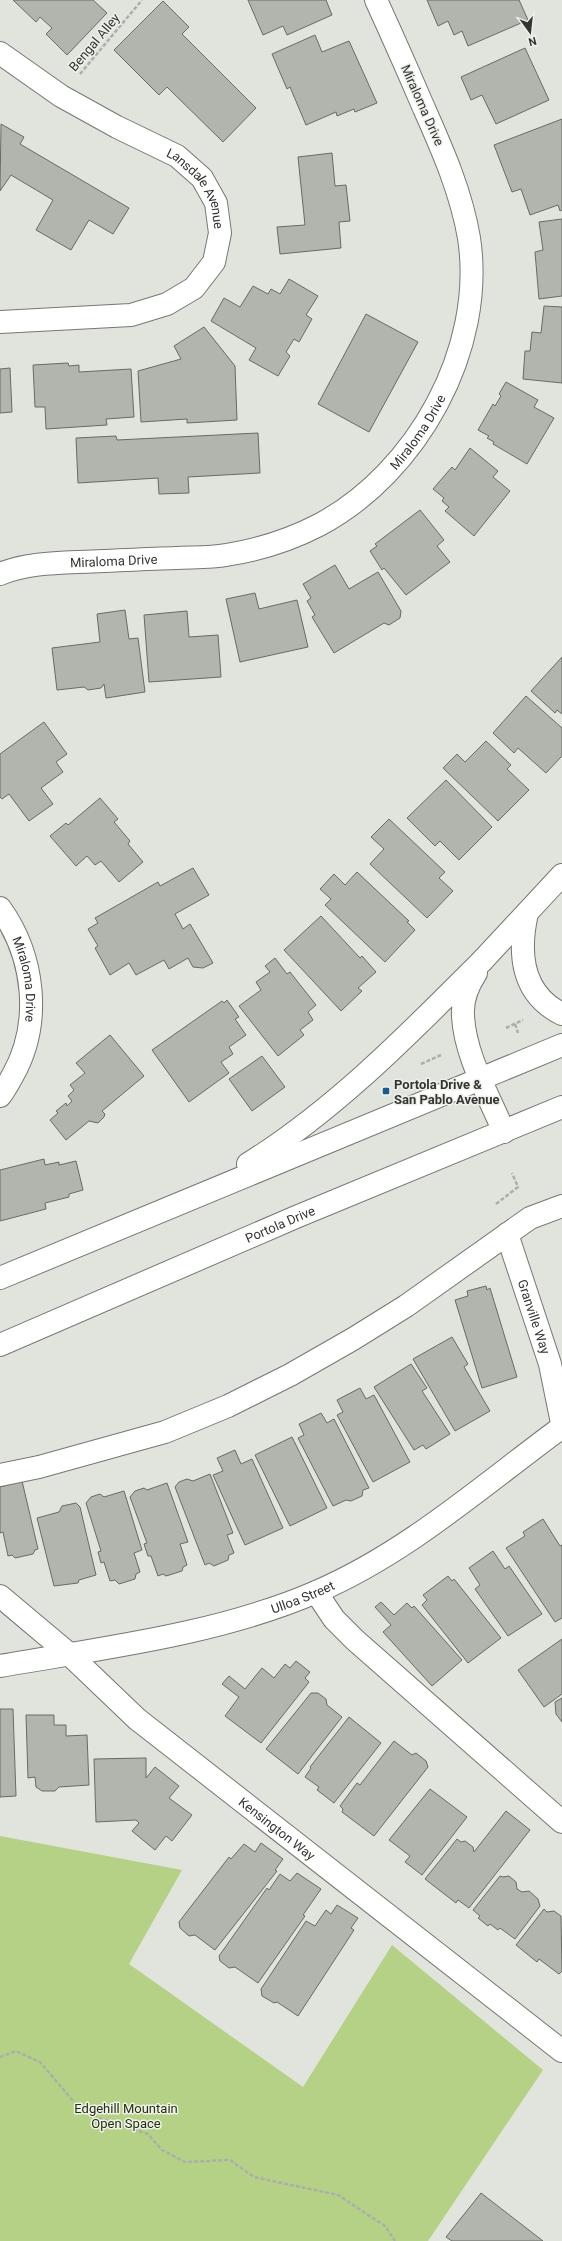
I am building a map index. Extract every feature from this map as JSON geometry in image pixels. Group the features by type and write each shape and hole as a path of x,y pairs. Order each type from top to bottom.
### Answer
{"street":[{"name":"Miraloma Drive","path":"0,574 46,563 224,556 275,544 320,525 362,496 399,460 429,420 450,381 465,334 471,288 469,239 459,194 444,152 376,0"},
{"name":"Lansdale Avenue","path":"0,53 61,96 117,127 176,156 202,178 216,203 220,233 214,262 194,288 167,304 131,315 0,322"},
{"path":"199,1195 303,1128 352,1087 482,961 562,875"},
{"name":"Miraloma Drive","path":"0,908 22,949 31,985 32,1022 23,1057 0,1096"},
{"path":"527,913 522,936 525,974 535,991 550,1008 562,1014"},
{"path":"482,961 467,987 463,1015 468,1044 504,1132"},
{"path":"0,1278 562,1044"},
{"name":"Portola Drive","path":"0,1345 296,1217 562,1107"},
{"path":"0,1475 39,1467 165,1432 228,1406 290,1375 352,1339 406,1306 530,1218 562,1206"},
{"name":"Granville Way","path":"507,1234 550,1364 562,1424"},
{"name":"Ulloa Street","path":"0,1666 148,1640 209,1626 264,1611 316,1592 368,1566 416,1536 562,1427"},
{"path":"316,1592 334,1619 355,1640 562,1822"},
{"name":"Kensington Way","path":"0,1596 69,1654 136,1719 562,2051"}],"path":[{"name":"Bengal Alley","path":"61,96 142,0"},
{"path":"506,1028 526,1019"},
{"path":"515,1024 518,1033"},
{"path":"0,2057 16,2051 40,2062 74,2102 92,2116 148,2134 162,2150 185,2162 230,2160 254,2177 338,2195 385,2226 395,2241"}],"green space":[{"name":"Edgehill Mountain Open Space","path":"0,1836 182,1870 129,1964 303,2087 392,1945 543,2070 428,2241 0,2241"}],"building":[{"path":"13,0 93,0 107,13 67,55 46,34 52,28 40,17 36,22"},
{"path":"248,0 326,0 332,15 287,35 283,26 263,35"},
{"path":"427,0 519,0 528,20 468,46 462,31 454,35 448,21 438,26"},
{"path":"163,1 189,27 182,34 256,108 223,142 167,87 159,95 114,50"},
{"path":"315,35 322,52 349,41 377,103 355,112 354,109 337,116 336,112 306,125 290,87 287,89 272,54"},
{"path":"525,48 549,100 496,124 482,95 471,100 461,77"},
{"path":"562,119 562,210 560,211 558,205 530,215 521,189 512,192 494,145"},
{"path":"1,124 24,137 20,144 129,208 113,234 89,220 71,250 36,230 53,200 11,175 0,191"},
{"path":"332,153 335,186 346,185 350,221 339,222 341,248 280,254 277,227 305,225 298,157"},
{"path":"562,219 562,296 539,299 535,252 543,250 539,222"},
{"path":"289,279 318,296 306,315 312,319 299,342 294,339 286,352 290,356 278,376 249,360 256,348 211,321 224,298 240,307 253,286 268,294 271,289 280,294"},
{"path":"544,306 562,307 562,383 523,379 525,351 530,351 532,332 541,333"},
{"path":"366,314 418,342 369,432 318,404"},
{"path":"204,327 235,366 237,420 187,423 187,419 141,422 138,371 181,359 174,346"},
{"path":"68,363 69,366 79,365 79,372 131,369 134,417 106,419 107,425 46,429 45,407 35,407 33,365"},
{"path":"10,368 12,412 0,413 0,369"},
{"path":"506,382 538,400 534,407 554,418 527,464 493,444 494,442 487,438 489,436 478,430 493,404 495,406 501,396 499,394"},
{"path":"258,433 260,473 188,477 189,493 159,494 158,478 78,483 76,438 116,436 117,440"},
{"path":"470,448 498,471 493,477 510,491 474,536 445,511 449,507 442,501 444,498 433,489 452,467 455,470"},
{"path":"420,510 444,540 437,546 450,562 406,595 384,568 382,570 370,551 377,546 375,544"},
{"path":"335,565 349,589 378,572 401,611 400,618 389,625 384,623 334,653 312,617 315,615 307,601 311,598 303,584"},
{"path":"255,593 259,609 297,600 308,647 240,662 226,599"},
{"path":"125,610 129,639 138,638 145,692 106,698 104,684 101,688 88,690 84,687 57,690 52,648 100,642 97,614"},
{"path":"187,611 189,637 218,635 221,677 149,682 144,615"},
{"path":"562,657 562,714 557,710 555,713 531,691"},
{"path":"526,696 562,728 562,756 546,773 518,748 514,753 493,733"},
{"path":"44,722 67,754 56,762 63,772 41,788 53,804 29,821 9,794 2,799 0,797 0,754"},
{"path":"486,741 511,765 507,769 529,790 498,821 443,768 457,754 465,762"},
{"path":"446,780 492,827 459,860 440,841 435,846 407,818"},
{"path":"100,798 118,819 114,822 130,841 128,844 143,862 119,882 101,861 95,865 87,856 76,866 50,836 66,823 68,825"},
{"path":"389,819 445,872 439,878 453,891 427,918 370,864 384,849 371,837"},
{"path":"193,868 209,895 175,914 183,929 190,924 213,963 203,968 193,967 188,958 169,969 164,960 136,975 129,963 110,975 95,948 98,946 88,929 98,923 95,918 158,882 160,886"},
{"path":"357,872 409,921 407,922 415,930 385,962 325,905 331,899 320,889 334,874 345,885"},
{"path":"321,916 360,958 362,956 376,972 358,988 362,991 341,1011 284,950"},
{"path":"275,958 287,974 290,972 316,1005 308,1012 313,1020 300,1030 304,1035 278,1056 239,1006 261,990 256,982 270,972 265,966"},
{"path":"227,1000 239,1017 235,1019 246,1035 229,1047 233,1054 221,1062 229,1073 189,1102 152,1050 222,1001 224,1003"},
{"path":"110,1035 144,1076 102,1111 105,1114 104,1117 98,1123 89,1121 66,1140 50,1120 58,1113 56,1111 66,1103 67,1106 72,1101 68,1096 74,1090 70,1085 85,1073 76,1063"},
{"path":"262,1056 285,1087 252,1111 229,1079"},
{"path":"44,1159 45,1165 59,1162 59,1165 76,1161 83,1190 69,1194 69,1197 45,1203 46,1209 0,1221 0,1170"},
{"path":"486,1286 487,1290 490,1288 517,1377 482,1388 455,1300 468,1296 467,1291"},
{"path":"452,1337 468,1364 464,1367 490,1411 455,1431 413,1359"},
{"path":"411,1364 427,1388 422,1391 450,1434 426,1449 423,1445 414,1450 374,1387"},
{"path":"360,1388 366,1399 374,1395 410,1462 373,1482 337,1415 343,1412 337,1400"},
{"path":"321,1413 327,1423 334,1419 369,1488 363,1490 362,1496 351,1501 346,1500 333,1506 298,1438 304,1435 299,1424"},
{"path":"292,1437 327,1508 290,1526 255,1455"},
{"path":"235,1450 241,1464 252,1459 283,1528 245,1545 213,1475 223,1471 217,1458"},
{"path":"210,1474 233,1533 227,1535 234,1553 229,1555 228,1560 214,1566 209,1563 205,1565 175,1487 179,1482 187,1479 193,1481"},
{"path":"22,1481 38,1549 35,1550 33,1554 15,1558 12,1555 8,1556 3,1532 0,1533 0,1487"},
{"path":"167,1483 188,1542 180,1544 187,1565 183,1567 182,1571 166,1576 163,1574 158,1576 151,1556 148,1556 144,1544 147,1543 130,1497 135,1491 144,1488 147,1490"},
{"path":"124,1491 142,1550 134,1553 140,1572 136,1574 135,1579 119,1584 115,1580 110,1581 104,1562 101,1563 98,1552 101,1551 86,1503 91,1497 100,1494 104,1497"},
{"path":"76,1503 80,1507 96,1575 79,1580 78,1583 54,1586 37,1518 59,1512 62,1506"},
{"path":"543,1519 560,1546 562,1545 562,1618 555,1622 506,1548 525,1536 523,1532"},
{"path":"493,1551 505,1569 509,1566 542,1614 508,1636 475,1589 480,1585 469,1568"},
{"path":"448,1576 452,1581 454,1579 501,1638 468,1663 422,1605 427,1600 423,1595"},
{"path":"381,1602 394,1615 407,1603 412,1608 414,1606 462,1660 432,1686 383,1632 391,1625 375,1607"},
{"path":"562,1639 562,1694 544,1707 518,1670"},
{"path":"296,1661 310,1672 305,1678 309,1682 261,1743 225,1716 239,1697 222,1684 229,1676 245,1689 262,1668 274,1678 285,1664 290,1668"},
{"path":"311,1693 318,1693 326,1699 327,1705 342,1717 298,1774 266,1749"},
{"path":"562,1698 562,1722 556,1714 555,1702"},
{"path":"0,1709 13,1709 16,1796 0,1797"},
{"path":"26,1715 54,1715 54,1725 66,1725 66,1736 87,1735 89,1785 59,1787 55,1791 42,1791 36,1787 35,1777 28,1778"},
{"path":"349,1717 381,1743 334,1803 317,1790 319,1787 305,1777 311,1768 310,1767"},
{"path":"394,1741 412,1755 416,1753 426,1761 428,1767 374,1836 342,1812 343,1809 340,1806 357,1783 360,1785"},
{"path":"146,1758 146,1778 155,1767 179,1786 169,1798 192,1815 172,1841 166,1836 155,1850 132,1831 139,1823 136,1820 96,1822 94,1759"},
{"path":"430,1789 467,1817 422,1875 405,1862 410,1856 389,1840"},
{"path":"506,1811 530,1830 469,1908 458,1900 456,1903 425,1879 457,1839 461,1842 465,1841 473,1847 474,1852"},
{"path":"261,1843 283,1859 275,1870 277,1871 215,1950 195,1935 189,1936 180,1928 179,1922 229,1857 231,1859 244,1844 255,1852"},
{"path":"297,1873 321,1889 303,1915 305,1916 258,1983 235,1967 229,1968 220,1961 219,1956 267,1888 269,1890 280,1874 290,1881"},
{"path":"500,1876 509,1876 516,1882 517,1889 522,1892 529,1891 538,1899 540,1906 515,1939 500,1928 498,1930 490,1924 488,1926 478,1918 480,1916 473,1910"},
{"path":"337,1905 358,1918 351,1928 354,1930 298,2016 277,2002 274,2003 262,1996 261,1989 306,1921 315,1926 326,1910 331,1914"},
{"path":"544,1909 547,1912 554,1911 561,1916 562,1971 559,1974 539,1959 537,1962 516,1945"},
{"path":"481,2193 543,2241 452,2241 446,2237"}],"place":[{"name":"Portola Drive & San Pablo Avenue","path":"386,1091"}]}
